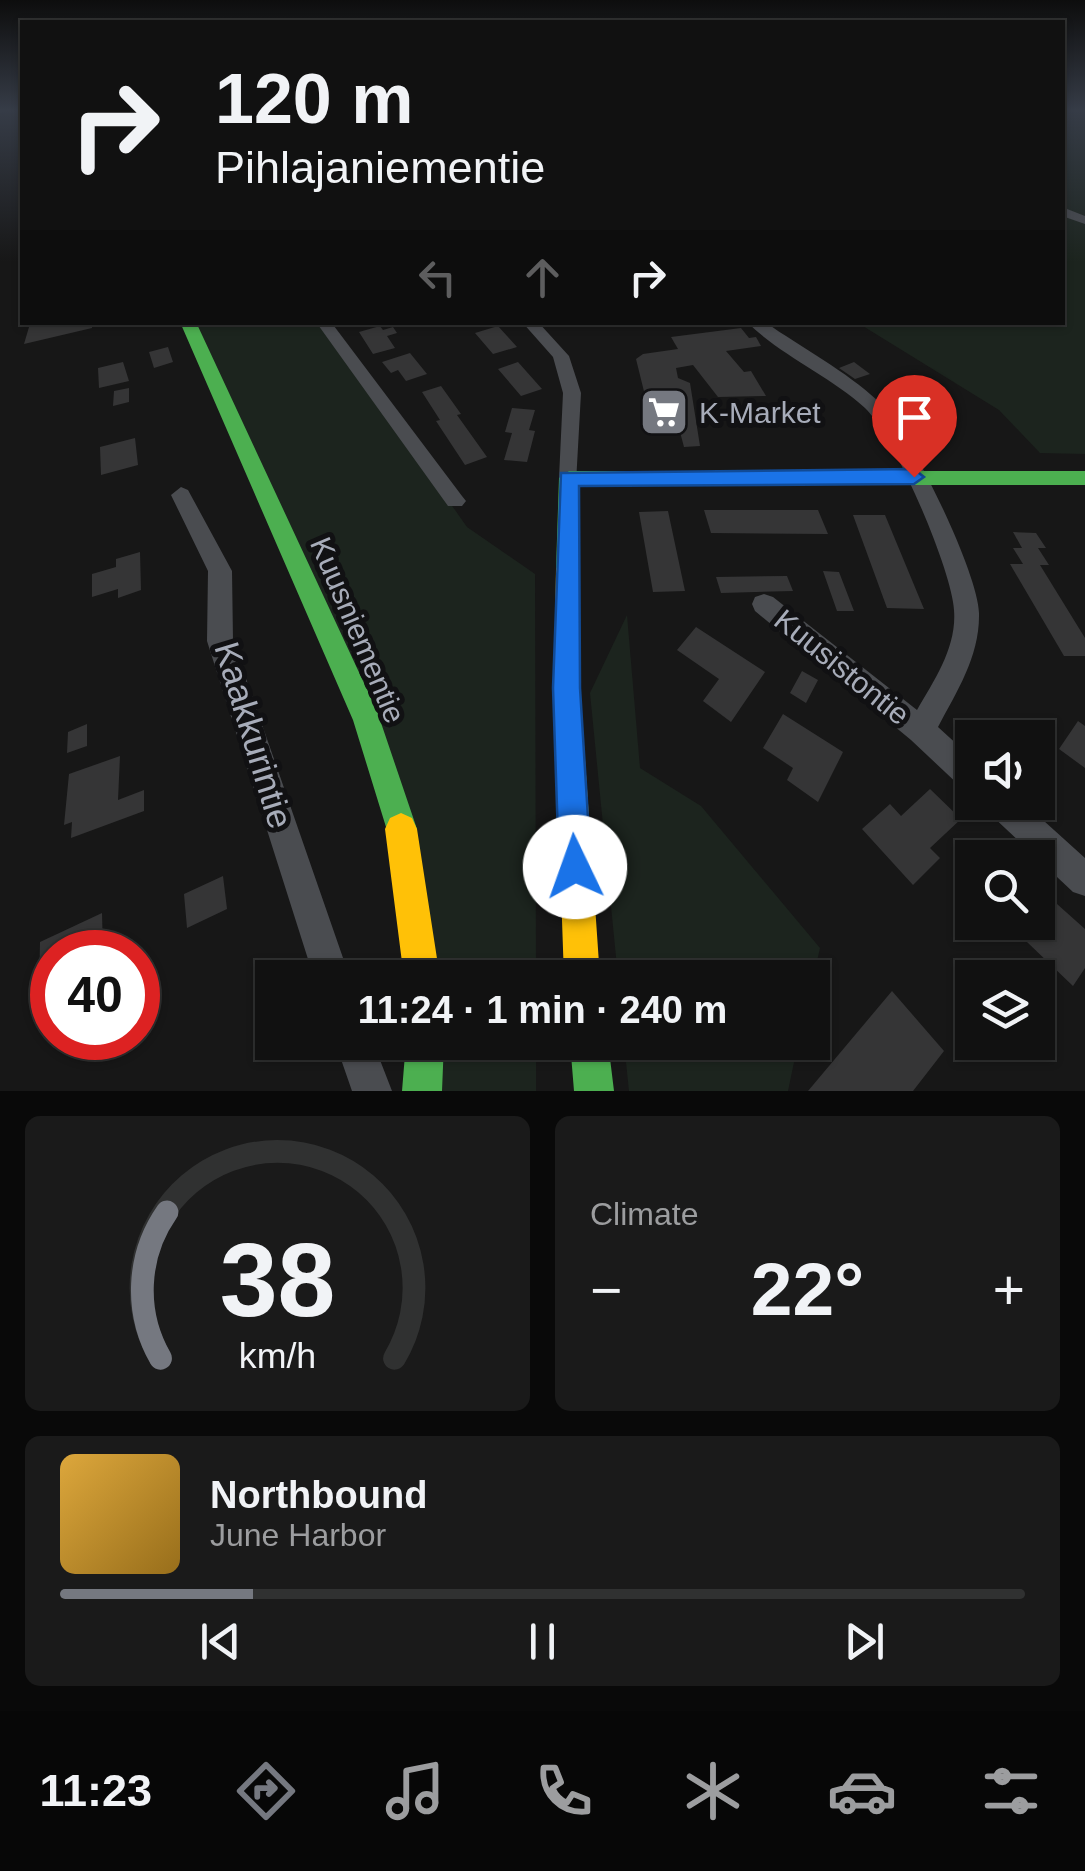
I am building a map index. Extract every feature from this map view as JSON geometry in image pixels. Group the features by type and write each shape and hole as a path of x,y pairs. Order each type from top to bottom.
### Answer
{"street":[{"name":"Kuusniementie","path":"189,325 368,720 401,828 419,960"},
{"path":"325,325 455,502"},
{"path":"532,325 560,356 572,393 567,688 581,960"},
{"name":"Kuusistontie","path":"758,325 871,404 892,428 956,566 967,612 959,662 920,730"},
{"path":"569,478 1085,478"},
{"name":"Kaakkurintie","path":"181,495 220,571 220,640 326,960"},
{"name":"Kuusistontie","path":"764,604 955,762"},
{"path":"1020,820 1085,880"},
{"path":"361,1060 372,1091"},
{"path":"422,1091 425,1060"},
{"path":"591,1060 594,1091"}],"shaded area":[{"path":"1065,160 1085,160 1085,454 1040,453 999,410 861,325 1065,325"},
{"path":"189,325 324,325 467,527 535,574 536,960 437,960 401,828"},
{"path":"627,615 640,768 701,806 820,948 817,960 616,960 590,693"},
{"path":"441,1060 536,1060 536,1091 440,1091"},
{"path":"626,1060 794,1060 788,1091 629,1091"}],"building":[{"path":"36,325 92,325 24,344 29,327"},
{"path":"380,326 383,330 393,327 397,333 387,336 395,348 373,354 359,332"},
{"path":"498,326 517,347 493,354 475,333"},
{"path":"741,328 749,338 756,337 761,346 726,351 744,372 751,371 766,396 718,397 693,365 676,368 678,378 690,383 700,446 684,447 680,432 654,432 636,359 643,354 678,349 671,337"},
{"path":"168,347 173,362 154,368 149,352"},
{"path":"410,353 427,374 406,381 398,370 391,373 382,362"},
{"path":"123,362 129,381 99,388 98,368"},
{"path":"518,362 542,389 521,396 498,369"},
{"path":"854,362 870,374 855,379 839,368"},
{"path":"915,382 929,390 909,401 895,392"},
{"path":"441,386 487,457 465,465 436,421 440,420 422,392"},
{"path":"129,388 129,402 113,406 114,391"},
{"path":"512,408 535,410 529,430 535,431 527,462 504,460 512,433 505,432"},
{"path":"937,414 955,428 936,435 918,420"},
{"path":"135,438 138,465 101,475 100,447"},
{"path":"704,510 818,510 828,534 711,533"},
{"path":"668,511 685,591 653,592 639,512"},
{"path":"853,515 885,515 924,609 887,608"},
{"path":"1013,532 1036,533 1046,548 1038,548 1049,565 1040,565 1085,638 1085,656 1064,656 1010,564 1023,564 1013,548 1022,548"},
{"path":"140,552 141,590 118,598 118,589 92,597 92,574 116,567 116,559"},
{"path":"823,571 839,572 854,611 837,611"},
{"path":"787,576 793,591 721,593 716,577"},
{"path":"696,627 765,672 731,722 703,701 719,679 677,650"},
{"path":"802,671 818,680 806,703 790,693"},
{"path":"783,714 843,752 818,802 787,780 793,768 763,748"},
{"path":"1078,721 1085,726 1085,768 1059,749"},
{"path":"87,724 87,746 67,753 68,732"},
{"path":"120,756 118,800 144,790 144,811 71,838 72,822 64,825 69,774"},
{"path":"930,789 955,813 955,820 960,820 930,848 940,858 913,885 862,829 890,804 901,816"},
{"path":"223,876 227,909 187,928 184,894"},
{"path":"1055,902 1085,929 1085,968 1073,986 1055,969 1055,960 1046,960 1025,940 1055,940"},
{"path":"102,913 102,930 66,930"},
{"path":"892,991 944,1051 913,1091 808,1091"}],"traffic: fast":[{"path":"189,325 367,720 401,829"},
{"path":"568,569 569,478 1085,478"},
{"path":"422,1091 424,1060"},
{"path":"591,1060 594,1091"}],"traffic: slow":[{"path":"568,569 567,687 581,960"},
{"path":"401,829 419,960"}],"place":[{"name":"K-Market","path":"664,412"}],"route":[{"path":"575,867 567,688 569,478 914,477"}]}
